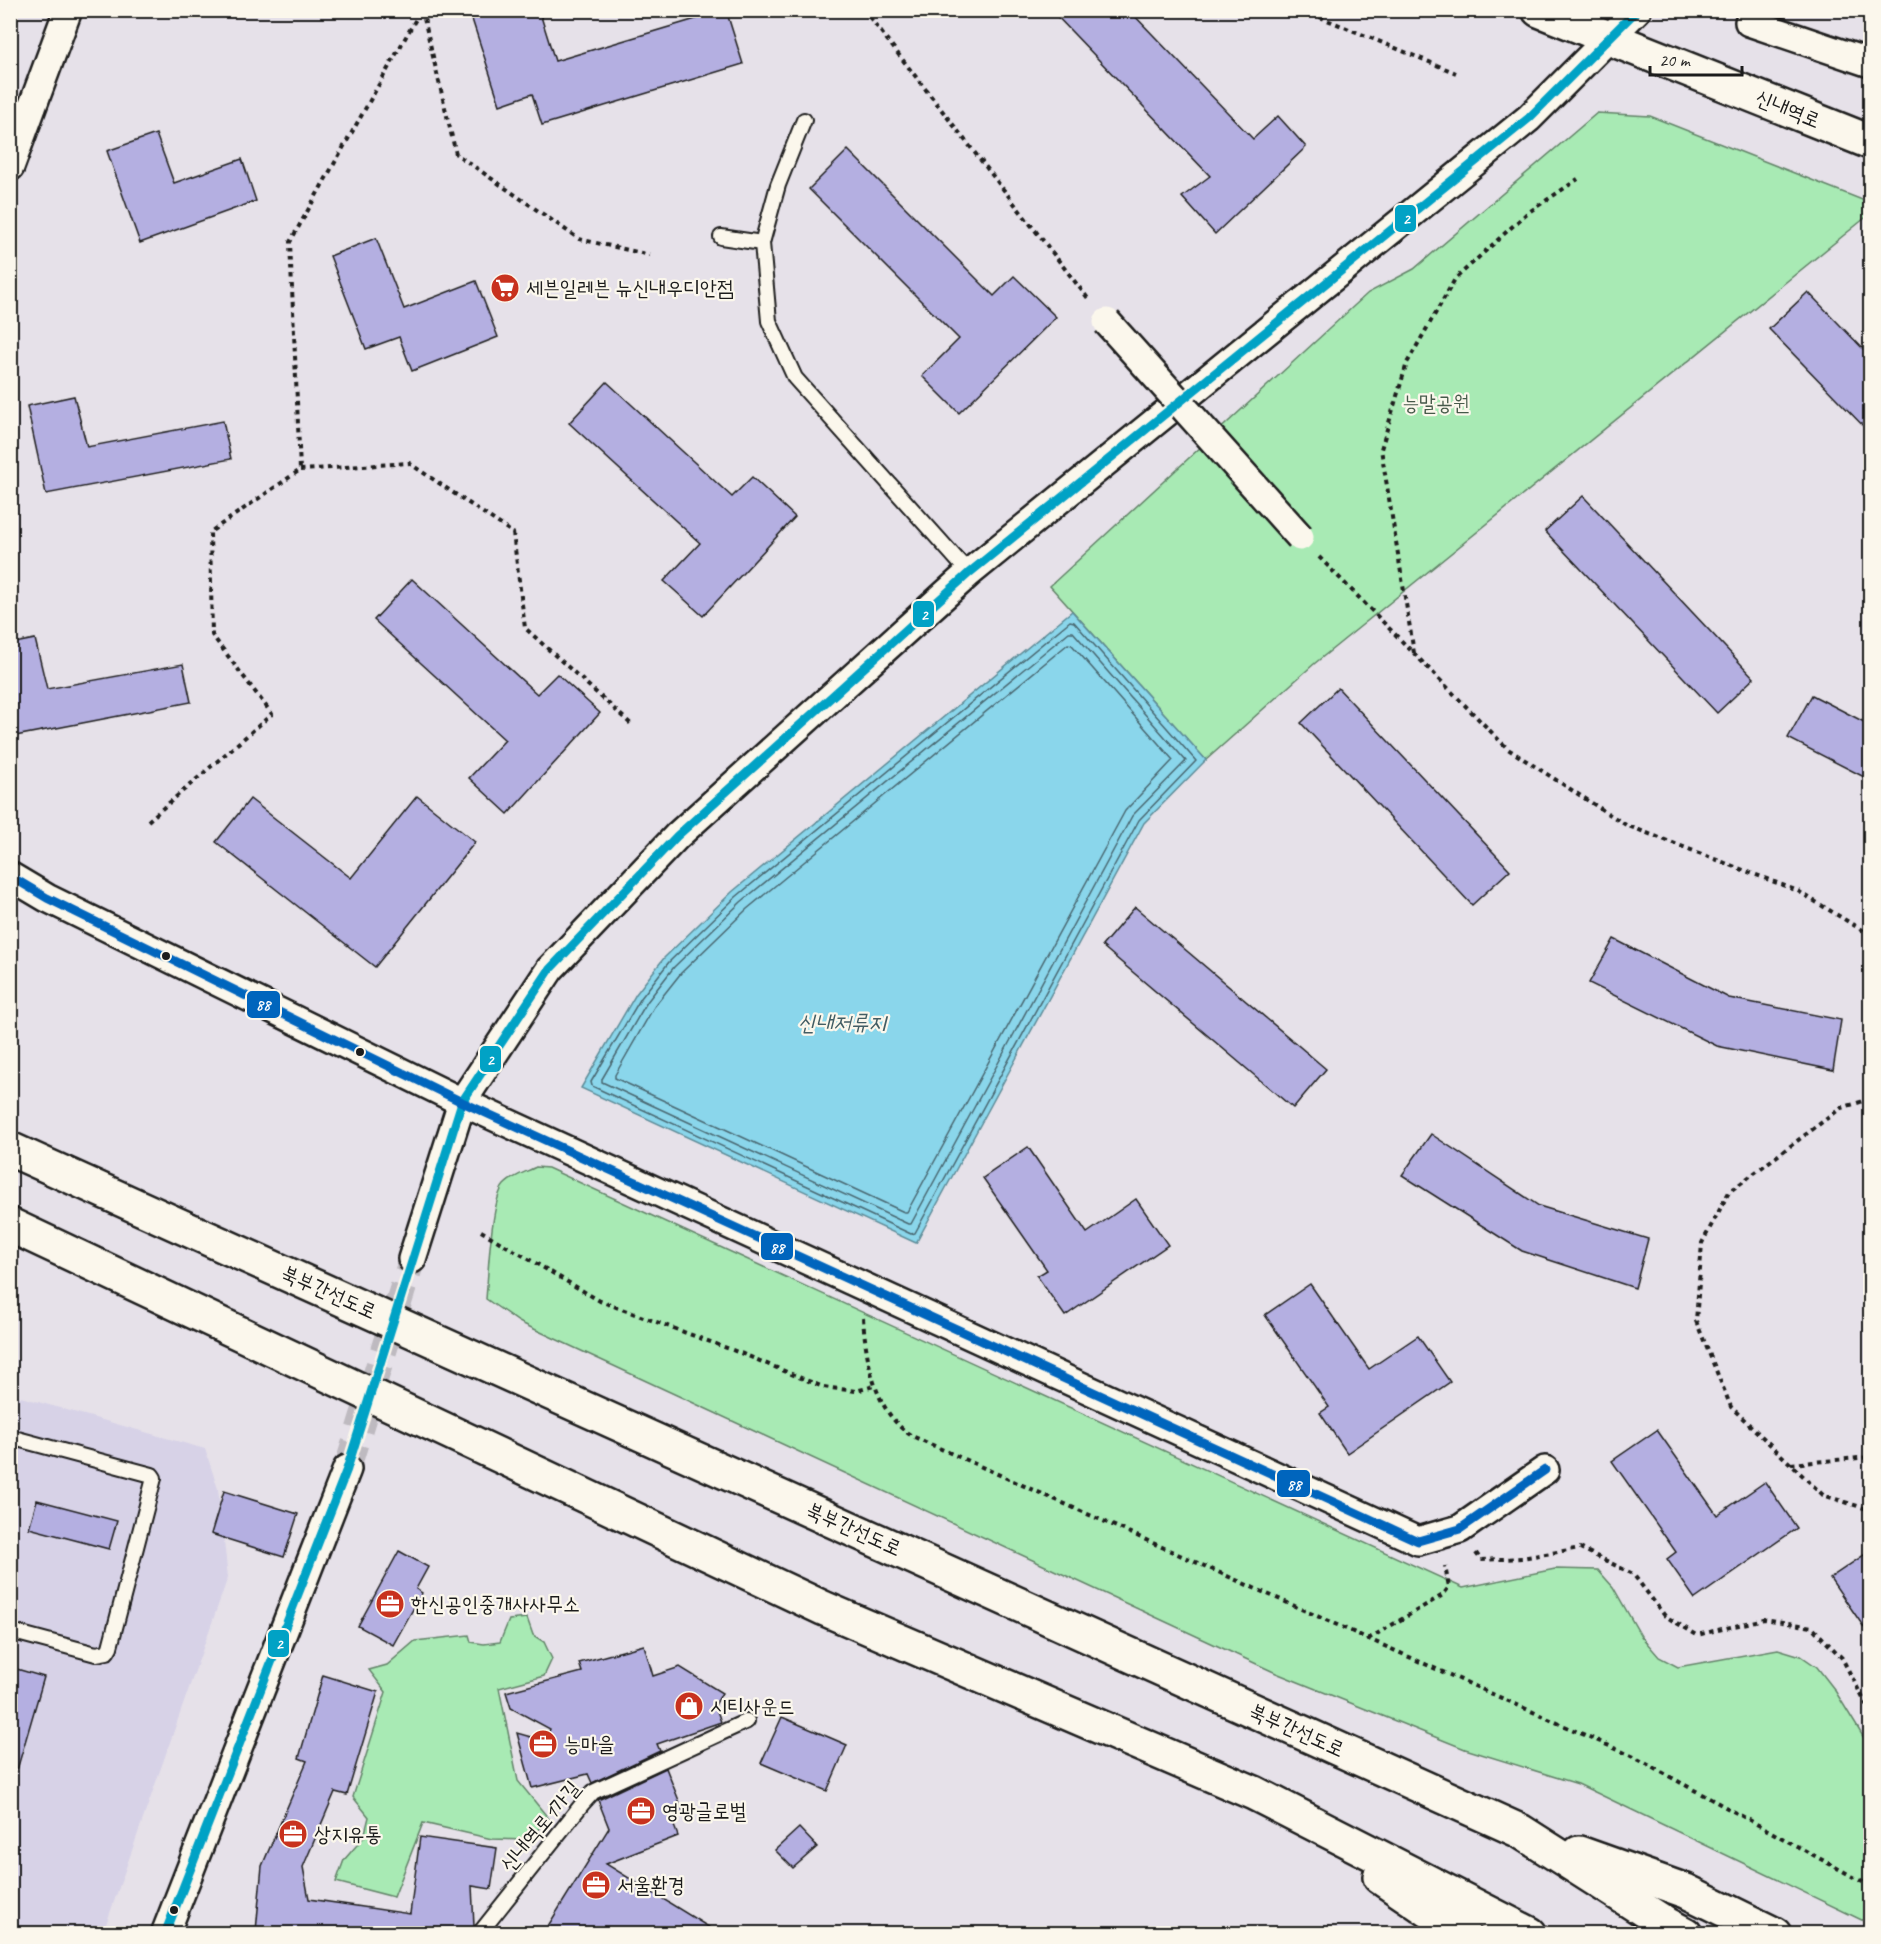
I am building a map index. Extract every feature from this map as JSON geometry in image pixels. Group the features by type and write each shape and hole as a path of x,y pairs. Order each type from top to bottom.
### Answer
{"main road":[{"name":"신내역로","path":"1539,10 1870,142"},
{"path":"10,1139 59,1170"},
{"name":"북부간선도로","path":"10,1149 1520,1831 1685,1934"},
{"path":"10,1225 823,1608 1254,1793 1530,1934"},
{"path":"10,1232 51,1244"},
{"path":"1254,1793 1464,1934"},
{"path":"1520,1831 1686,1891 1774,1934"}],"street":[{"path":"10,167 68,10"},
{"path":"412,1259 462,1102 550,969 677,836 969,573 1528,118 1637,10"},
{"path":"1749,22 1870,63"},
{"path":"1107,322 1300,537"},
{"path":"10,876 47,898 462,1102 1418,1541 1460,1529 1545,1470"},
{"path":"165,1934 346,1469"}],"lane":[{"path":"804,120 778,185 762,243 769,321 795,378 969,573"},
{"path":"722,237 762,243"},
{"path":"10,1437 152,1475 154,1480 107,1652 96,1654 10,1631"},
{"name":"신내역로1가길","path":"479,1934 593,1792 747,1721"}],"path":[{"path":"422,10 456,154 579,239 650,255"},
{"path":"300,470 290,242 422,10"},
{"path":"864,10 1107,322"},
{"path":"1303,10 1456,73"},
{"path":"1414,653 1382,449 1407,363 1455,279 1527,214 1578,179"},
{"path":"148,821 272,714 212,635 210,532 300,470 409,463 513,533 525,628 632,725"},
{"path":"1300,537 1508,749 1626,825 1798,891 1870,935"},
{"path":"1870,1099 1841,1108 1729,1192 1702,1244 1696,1321 1731,1407 1823,1495 1870,1510"},
{"path":"481,1231 600,1301 743,1354 823,1388 856,1391 874,1386"},
{"path":"863,1316 865,1345 874,1386 898,1428 912,1436 1632,1756 1870,1886"},
{"path":"1791,1464 1870,1457"},
{"path":"1460,1529 1481,1560 1522,1558 1580,1548 1633,1574 1665,1616 1698,1635 1764,1619 1812,1627 1842,1658 1870,1712"},
{"path":"1368,1639 1443,1595 1449,1587 1445,1566"}],"shaded area":[{"path":"10,1394 205,1449 218,1489 228,1577 103,1933 11,1933"}],"green space":[{"name":"능말공원","path":"1597,113 1650,116 1870,203 1870,214 1314,664 1206,760 1050,586 1368,293 1414,269"},
{"path":"536,1167 548,1168 1463,1588 1555,1569 1598,1570 1613,1587 1641,1636 1659,1657 1678,1667 1778,1649 1801,1656 1817,1667 1834,1689 1870,1746 1870,1924 1578,1784 1465,1749 1276,1673 519,1322 486,1299 491,1239 496,1206 504,1185"},
{"path":"527,1618 533,1635 544,1642 552,1659 544,1676 499,1688 518,1781 549,1819 527,1840 492,1839 423,1823 394,1897 336,1882 344,1860 364,1837 369,1817 353,1797 386,1692 369,1670 387,1665 415,1641 469,1635 471,1642 484,1644 500,1642 509,1620"}],"water":[{"name":"신내저류지","path":"1072,611 1206,760 1144,823 916,1243 581,1088 636,994 664,958 732,892"}],"building":[{"path":"469,10 539,10 555,61 726,10 743,64 542,125 532,94 500,105"},
{"path":"1051,10 1129,10 1253,139 1278,116 1306,147 1215,234 1182,197 1210,176"},
{"path":"156,134 174,183 242,159 256,201 140,243 107,151"},
{"path":"848,150 994,296 1014,276 1056,317 959,413 922,376 959,339 809,189"},
{"path":"376,238 404,309 476,281 498,337 412,371 399,337 366,349 330,256"},
{"path":"1808,292 1870,356 1870,433 1769,329"},
{"path":"607,382 732,497 752,477 795,517 703,616 664,581 700,543 569,423"},
{"path":"74,396 87,447 223,421 231,459 46,494 27,406"},
{"path":"1583,496 1754,678 1717,713 1545,531"},
{"path":"412,579 537,694 557,674 600,713 508,814 469,778 505,740 374,620"},
{"path":"35,639 47,689 183,664 191,702 10,737 10,644"},
{"path":"1338,688 1510,870 1472,905 1301,723"},
{"path":"1812,695 1870,725 1870,780 1788,738"},
{"path":"417,796 475,842 375,967 216,842 250,799 351,878"},
{"path":"1135,907 1326,1069 1293,1108 1102,946"},
{"path":"1614,939 1729,998 1841,1020 1833,1070 1717,1046 1589,983"},
{"path":"1431,1134 1539,1206 1648,1239 1635,1288 1522,1251 1402,1175"},
{"path":"1028,1147 1087,1233 1136,1199 1168,1245 1065,1316 1037,1276 1047,1270 983,1178"},
{"path":"1310,1284 1369,1369 1418,1336 1450,1382 1347,1453 1320,1413 1329,1407 1265,1315"},
{"path":"1657,1430 1717,1515 1765,1482 1797,1528 1695,1599 1667,1559 1676,1552 1612,1461"},
{"path":"224,1491 298,1514 284,1557 211,1534"},
{"path":"37,1500 117,1521 109,1549 29,1528"},
{"path":"399,1551 428,1567 416,1589 422,1593 393,1645 358,1626"},
{"path":"1870,1551 1870,1636 1830,1578"},
{"path":"644,1645 653,1676 680,1667 722,1693 715,1705 721,1722 657,1744 660,1751 592,1783 588,1774 532,1788 517,1733 545,1741 550,1729 511,1708 506,1692 582,1672 579,1663"},
{"path":"10,1667 44,1677 17,1770 10,1769"},
{"path":"323,1675 378,1692 347,1795 335,1792 303,1867 309,1899 410,1914 420,1837 497,1848 491,1889 472,1886 474,1926 470,1934 269,1934 256,1931 262,1866 307,1761 299,1758"},
{"path":"782,1717 847,1745 827,1791 761,1763"},
{"path":"666,1768 684,1813 671,1818 678,1836 606,1864 720,1934 543,1934 609,1828 598,1800"},
{"path":"799,1828 817,1847 793,1868 775,1850"}],"tunnel":[{"path":"347,1469 412,1259"}],"transit line":[{"name":"2","path":"165,1934 347,1469 462,1102 550,969 677,836 969,573 1529,118 1637,10"},
{"name":"88","path":"10,876 47,898 462,1102 1418,1541 1460,1529 1545,1470"}],"place":[{"name":"세븐일레븐 뉴신내우디안점","path":"505,288"},
{"name":"한신공인중개사사무소","path":"390,1604"},
{"name":"시티사운드","path":"689,1706"},
{"name":"능마을","path":"543,1744"},
{"name":"영광글로벌","path":"641,1811"},
{"name":"상지유통","path":"293,1834"},
{"name":"서울환경","path":"596,1885"}]}
